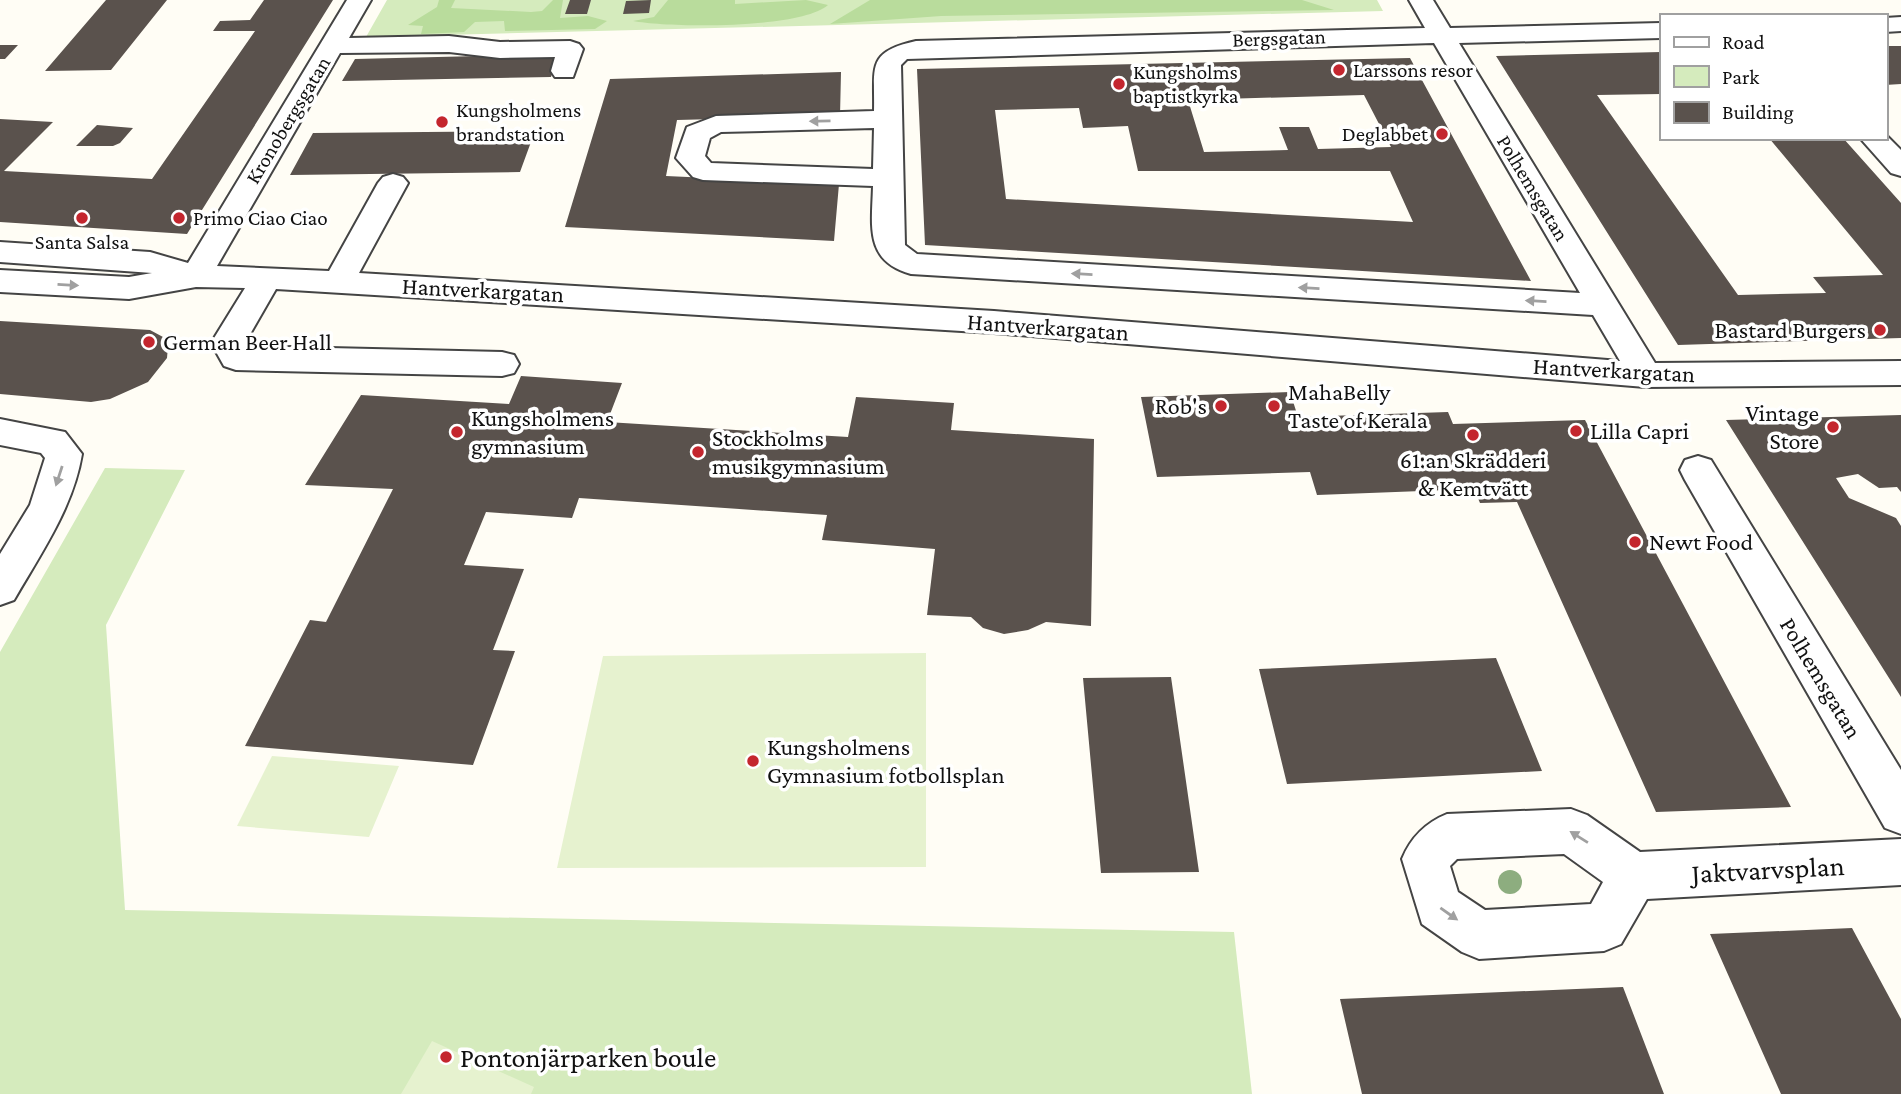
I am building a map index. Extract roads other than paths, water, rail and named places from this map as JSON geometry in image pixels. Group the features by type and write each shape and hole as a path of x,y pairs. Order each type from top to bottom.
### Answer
{"street":[{"name":"Kronobergsgatan","path":"195,276 359,0"},
{"name":"Polhemsgatan","path":"1421,0 1645,376"},
{"name":"Bergsgatan","path":"888,119 888,64 898,53 916,49 1660,30"},
{"path":"332,46 590,37"},
{"path":"449,44 500,50 570,49 564,71"},
{"path":"887,178 703,171 691,158 697,134 716,124 888,119 889,247 897,256 911,264 1604,305"},
{"path":"1876,140 1901,167"},
{"path":"339,281 393,183"},
{"name":"Hantverkargatan","path":"0,252 150,262 195,276"},
{"name":"Hantverkargatan","path":"0,281 129,288 195,276 339,281 994,322 1645,376 1901,373"},
{"path":"267,278 228,343 236,358 502,364"},
{"path":"0,432 52,442 64,454 62,469 47,508 0,588"},
{"name":"Polhemsgatan","path":"1698,470 1901,812"},
{"name":"Jaktvarvsplan","path":"1634,876 1901,862"}],"place":[{"name":"Larssons resor","path":"1339,70"},
{"name":"Kungsholms baptistkyrka","path":"1119,84"},
{"name":"Kungsholmens brandstation","path":"442,122"},
{"name":"Deglabbet","path":"1442,134"},
{"name":"Santa Salsa","path":"82,218"},
{"name":"Primo Ciao Ciao","path":"179,218"},
{"name":"Bastard Burgers","path":"1880,330"},
{"name":"German Beer Hall","path":"149,342"},
{"name":"Rob's","path":"1221,406"},
{"name":"MahaBelly Taste of Kerala","path":"1274,406"},
{"name":"Vintage Store","path":"1833,427"},
{"name":"Lilla Capri","path":"1576,431"},
{"name":"Kungsholmens gymnasium","path":"457,432"},
{"name":"61:an Skrädderi & Kemtvätt","path":"1473,435"},
{"name":"Stockholms musikgymnasium","path":"698,452"},
{"name":"Newt Food","path":"1635,542"},
{"name":"Kungsholmens Gymnasium fotbollsplan","path":"753,761"},
{"name":"Pontonjärparken boule","path":"446,1057"}]}
